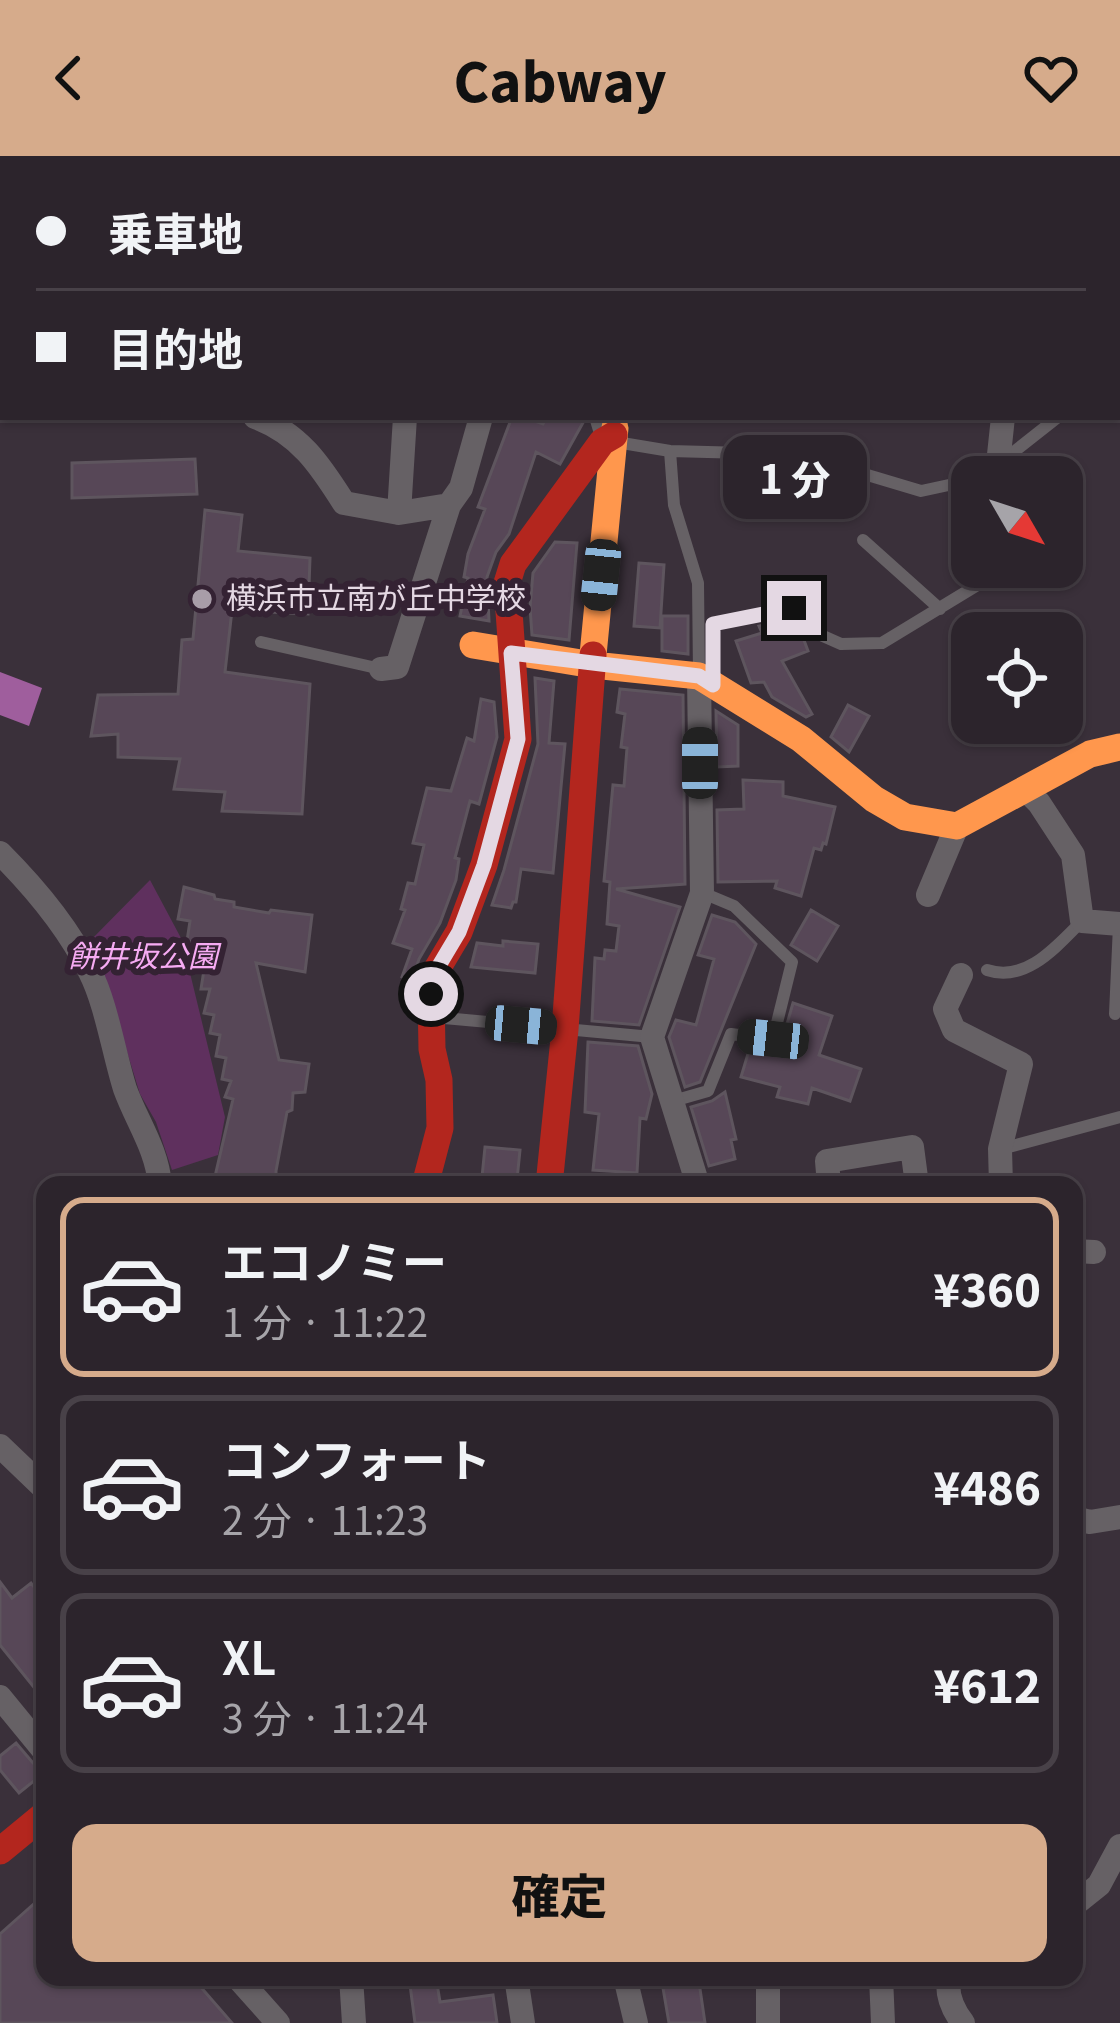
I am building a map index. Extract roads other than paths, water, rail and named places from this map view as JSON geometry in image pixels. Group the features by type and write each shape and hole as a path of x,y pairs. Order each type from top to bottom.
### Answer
{"street":[{"path":"263,420 315,456 344,502 399,513 449,505"},
{"path":"399,513 405,420"},
{"path":"380,669 397,667 481,420"},
{"path":"994,456 1003,420"},
{"path":"427,1176 440,1128 431,994 437,969 459,932 484,865 518,739 507,583 513,564 608,430"},
{"path":"550,1176 565,1029 608,430"},
{"path":"473,645 706,681 801,739 874,799 905,817 956,826 1090,754 1117,752"},
{"path":"695,1176 652,1037 702,893 706,681"},
{"path":"1026,790 1073,855 1082,921 1119,924"},
{"path":"928,896 956,826"},
{"path":"0,853 39,891 92,974 127,1094 148,1136 159,1176"},
{"path":"961,975 945,1009 954,1030 1021,1064 1000,1149 1001,1176"},
{"path":"828,1176 827,1161 912,1147 916,1176"},
{"path":"0,1446 36,1480"},
{"path":"1083,1520 1120,1517"},
{"path":"0,1697 36,1741"},
{"path":"0,1851 36,1821"},
{"path":"1083,1898 1099,1885 1120,1846"},
{"path":"245,1986 278,2023"},
{"path":"352,1986 354,2023"},
{"path":"517,1986 523,2023"},
{"path":"627,1986 636,2023"},
{"path":"768,1986 768,2023"},
{"path":"881,1986 883,2023"},
{"path":"948,1986 962,2023"}],"lane":[{"path":"1009,456 1054,420"},
{"path":"608,430 670,451 821,455 844,468 922,491 951,485"},
{"path":"670,451 674,505 698,583 706,681"},
{"path":"863,539 940,609"},
{"path":"706,681 713,624 794,608 824,636 841,644 882,643 973,588"},
{"path":"260,643 380,669"},
{"path":"672,1101 708,1091 731,1034 773,1039 792,962 734,906 702,893"},
{"path":"987,970 1026,970 1082,921"},
{"path":"1115,1015 1119,924"},
{"path":"431,1016 652,1037"},
{"path":"1000,1149 1120,1118"}],"place":[{"name":"横浜市立南が丘中学校","path":"202,599"}],"park label":[{"name":"餅井坂公園","path":"143,957"}]}
